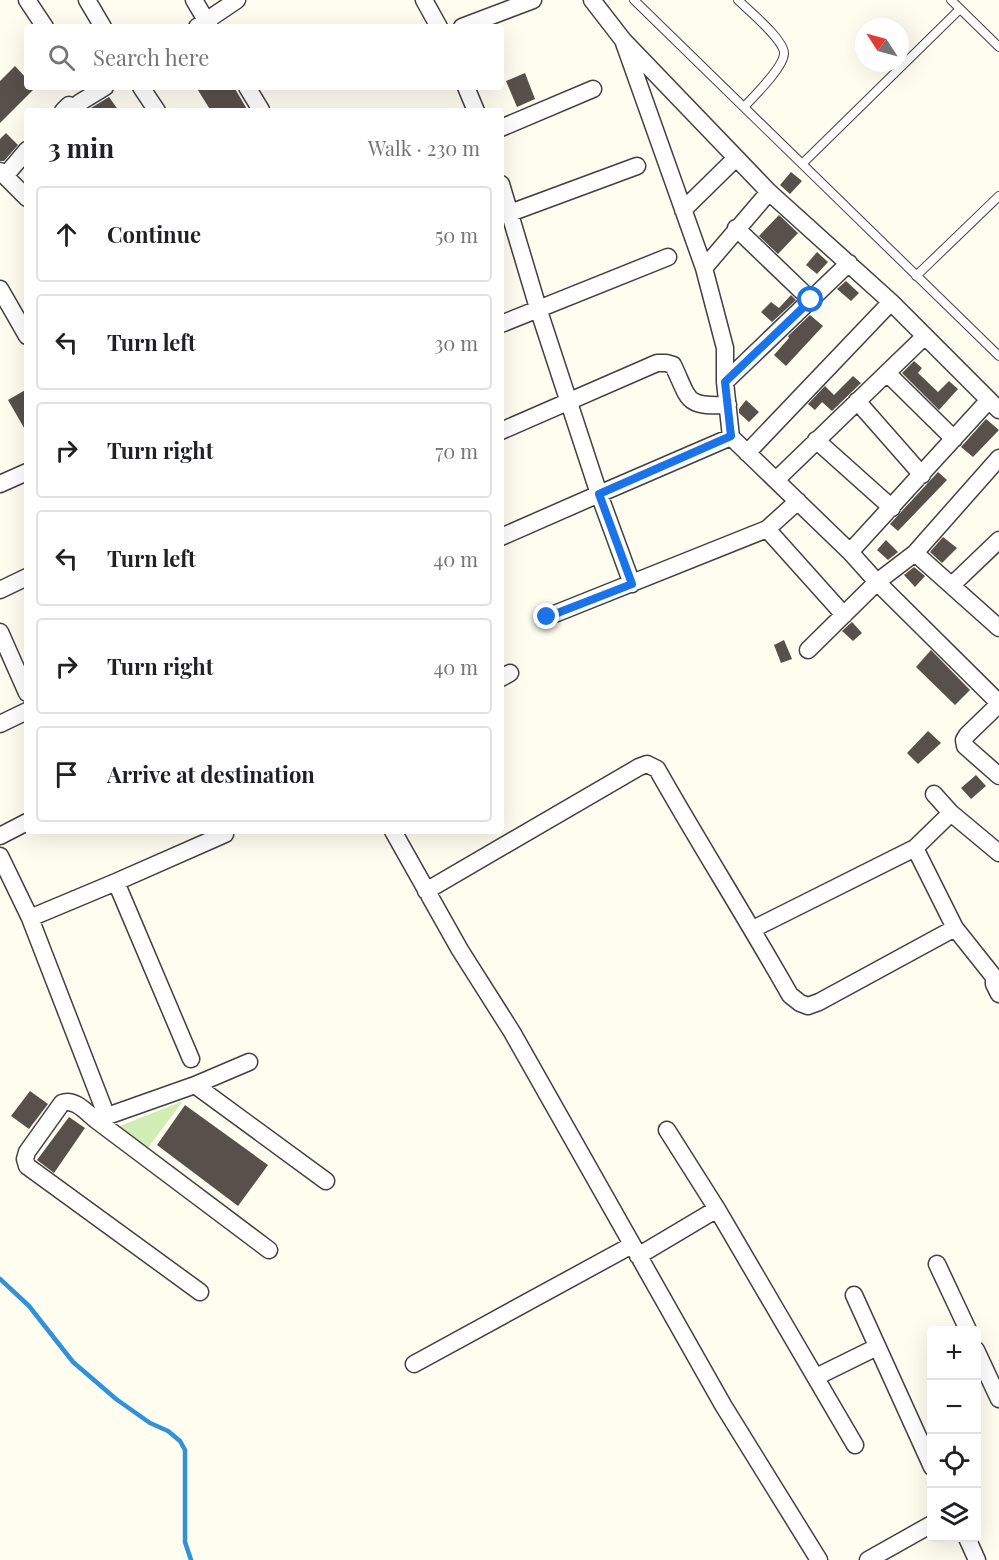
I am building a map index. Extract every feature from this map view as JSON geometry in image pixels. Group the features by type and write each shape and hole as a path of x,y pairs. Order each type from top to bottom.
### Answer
{"street":[{"path":"27,0 43,24"},
{"path":"87,0 102,24"},
{"path":"194,0 205,24"},
{"path":"206,24 237,0"},
{"path":"424,0 437,24"},
{"path":"470,24 533,0"},
{"path":"592,0 623,40 769,192 891,302 994,405 954,439 850,552"},
{"path":"623,40 704,268 725,348 725,382 731,436 850,552 999,703 964,740 965,746 999,776"},
{"path":"504,127 593,89"},
{"path":"143,90 155,108"},
{"path":"249,90 260,108"},
{"path":"467,90 475,108"},
{"path":"24,153 2,173 24,195"},
{"path":"683,210 736,158"},
{"path":"510,213 637,166"},
{"path":"704,268 769,192"},
{"path":"504,194 538,308 599,494 632,584"},
{"path":"736,228 811,300"},
{"path":"504,323 668,257"},
{"path":"725,382 849,263"},
{"path":"0,289 24,325"},
{"path":"747,453 891,302"},
{"path":"776,480 926,336"},
{"path":"504,429 657,363 673,365 685,393 693,402 703,406 728,405"},
{"path":"886,373 954,439"},
{"path":"857,401 922,474"},
{"path":"504,536 731,436"},
{"path":"816,441 892,508"},
{"path":"808,650 878,582 915,552 996,469"},
{"path":"0,484 24,472"},
{"path":"547,617 767,529 798,501"},
{"path":"767,529 844,615"},
{"path":"952,585 999,540"},
{"path":"915,552 998,626"},
{"path":"0,590 24,578"},
{"path":"0,632 24,686"},
{"path":"0,724 24,712"},
{"path":"426,891 647,764 657,770 790,995 800,1003 808,1006 819,1002 955,928"},
{"path":"934,794 951,813 999,853"},
{"path":"753,929 915,848 951,813"},
{"path":"0,836 24,824"},
{"path":"30,918 225,834"},
{"path":"395,834 426,891 512,1032 723,1405 819,1560"},
{"path":"915,848 955,928 997,974 994,984 999,994"},
{"path":"0,856 30,918 102,1118"},
{"path":"117,882 191,1059"},
{"path":"102,1118 195,1085 249,1062"},
{"path":"195,1085 326,1181"},
{"path":"200,1292 27,1166 25,1159 27,1152 62,1103 68,1101 75,1103 102,1118 269,1250"},
{"path":"668,1130 717,1209 855,1445"},
{"path":"414,1364 717,1209"},
{"path":"937,1264 966,1326"},
{"path":"854,1294 927,1456"},
{"path":"816,1377 877,1347"},
{"path":"981,1361 999,1400"},
{"path":"868,1560 927,1527"},
{"path":"969,1542 977,1560"}],"lane":[{"path":"738,0 769,30 783,48 784,54 779,65 744,107"},
{"path":"951,0 999,47"},
{"path":"637,1 999,356"},
{"path":"802,164 960,9"},
{"path":"916,276 998,200"}],"green space":[{"path":"183,1101 147,1149 115,1128"}],"building":[{"path":"15,66 24,76 24,90 33,90 0,123 0,81"},
{"path":"525,73 535,99 517,107 506,81"},
{"path":"198,90 236,90 246,108 209,108"},
{"path":"109,97 117,108 91,108"},
{"path":"6,133 18,145 4,161 0,161 0,139"},
{"path":"791,172 802,181 790,194 780,185"},
{"path":"779,215 798,233 778,254 759,236"},
{"path":"817,252 828,262 817,274 806,265"},
{"path":"846,281 859,293 851,301 837,289"},
{"path":"791,295 796,300 772,322 761,312 771,302 779,308"},
{"path":"810,315 823,326 786,366 774,355 789,338 788,336"},
{"path":"914,361 922,368 918,373 938,392 949,381 958,389 939,410 902,373"},
{"path":"853,376 861,383 832,411 822,402 815,410 808,404 825,386 834,395"},
{"path":"24,391 24,428 8,400"},
{"path":"746,400 759,412 749,422 739,413 739,409"},
{"path":"986,419 999,430 973,457 961,447"},
{"path":"938,472 947,480 898,531 890,524"},
{"path":"943,537 957,548 942,563 930,552"},
{"path":"886,540 898,552 888,560 877,550"},
{"path":"914,567 925,576 915,587 904,575"},
{"path":"852,622 862,633 853,641 842,631"},
{"path":"784,640 792,659 781,663 774,645"},
{"path":"931,650 970,690 955,705 916,667"},
{"path":"928,731 941,743 918,764 907,753"},
{"path":"976,775 986,786 971,799 961,788"},
{"path":"30,1091 48,1104 29,1129 11,1116"},
{"path":"185,1105 268,1165 238,1206 157,1145"},
{"path":"69,1117 85,1128 54,1173 37,1160"}],"waterway":[{"path":"0,1279 29,1306 73,1362 116,1399 180,1441 185,1450 185,1542 191,1560"}],"route":[{"path":"547,617 632,584 599,494 731,436 725,382 811,300"}]}
